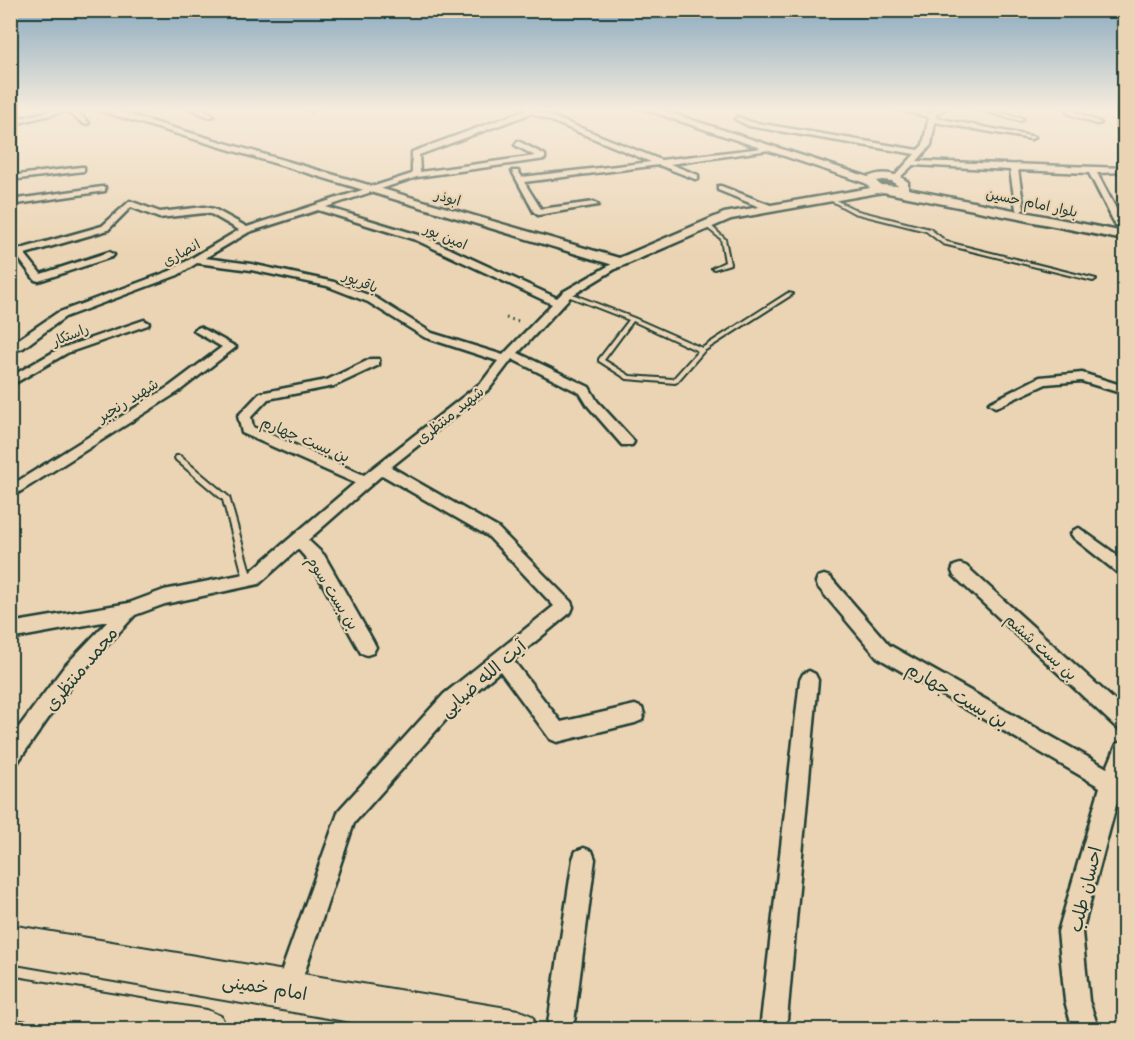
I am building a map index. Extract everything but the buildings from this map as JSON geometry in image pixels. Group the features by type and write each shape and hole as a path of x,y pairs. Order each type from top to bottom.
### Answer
{"main road":[{"name":"امام خمینی","path":"10,945 518,1029"},
{"path":"10,997 207,1029"}],"street":[{"name":"ابوذر","path":"260,157 620,263"},
{"path":"416,157 416,175"},
{"name":"انصاری","path":"10,349 19,346 61,315 174,273 246,230 416,175 542,158 540,157"},
{"path":"645,157 695,177"},
{"path":"519,180 712,157"},
{"path":"797,157 873,179 899,184"},
{"path":"807,157 873,179 882,189 899,184 918,157"},
{"path":"509,162 538,212 594,205"},
{"path":"913,163 967,164 1014,170 1125,170"},
{"path":"10,178 81,169"},
{"path":"1014,170 1020,209"},
{"path":"1092,171 1124,232"},
{"name":"بلوار امام حسین","path":"899,184 1124,232"},
{"name":"بلوار امام حسین","path":"899,184 1124,232"},
{"path":"721,188 770,208"},
{"path":"10,203 102,189"},
{"name":"شهید منتظری","path":"10,631 129,610 164,597 248,579 298,540 381,468 486,385 508,357 563,298 620,263 728,216 882,189"},
{"path":"110,255 39,278 15,254 105,228 130,204 159,215 204,210 214,212 246,230"},
{"name":"امین پور","path":"318,207 419,238 563,298"},
{"name":"باقرپور","path":"195,260 251,267 330,284 372,300 428,335 508,357 585,390 592,403 627,442"},
{"name":"راستکار","path":"10,382 63,351 144,323"},
{"name":"شهید رنجبر","path":"10,493 174,389 230,347 200,330"},
{"name":"بن بست چهارم","path":"366,482 247,430 243,416 264,396 330,383 375,362"},
{"path":"995,404 1044,380 1082,377 1125,390"},
{"name":"آیت الله ضیایی","path":"286,989 346,817 451,700 565,607 493,532 381,468"},
{"path":"1079,534 1125,568"},
{"name":"بن بست سوم","path":"298,540 318,560 367,647"},
{"name":"بن بست ششم","path":"960,571 1125,721"},
{"name":"بن بست جهارم","path":"824,582 883,651 1112,782"},
{"name":"محمد منتظری","path":"10,756 70,673 129,610"},
{"path":"502,659 557,732 635,714"},
{"path":"773,1029 809,680"},
{"name":"احسان طلب","path":"1086,1029 1077,1001 1070,932 1112,782 1125,751"},
{"path":"560,1029 584,859"}],"lane":[{"path":"829,198 856,212 928,230 945,243 1093,279"},
{"path":"707,225 723,239 728,263 714,268"},
{"path":"632,319 601,360 629,378 675,381 702,350 790,294"},
{"path":"563,298 632,319 702,350"},
{"path":"178,458 226,500 248,579"}]}
